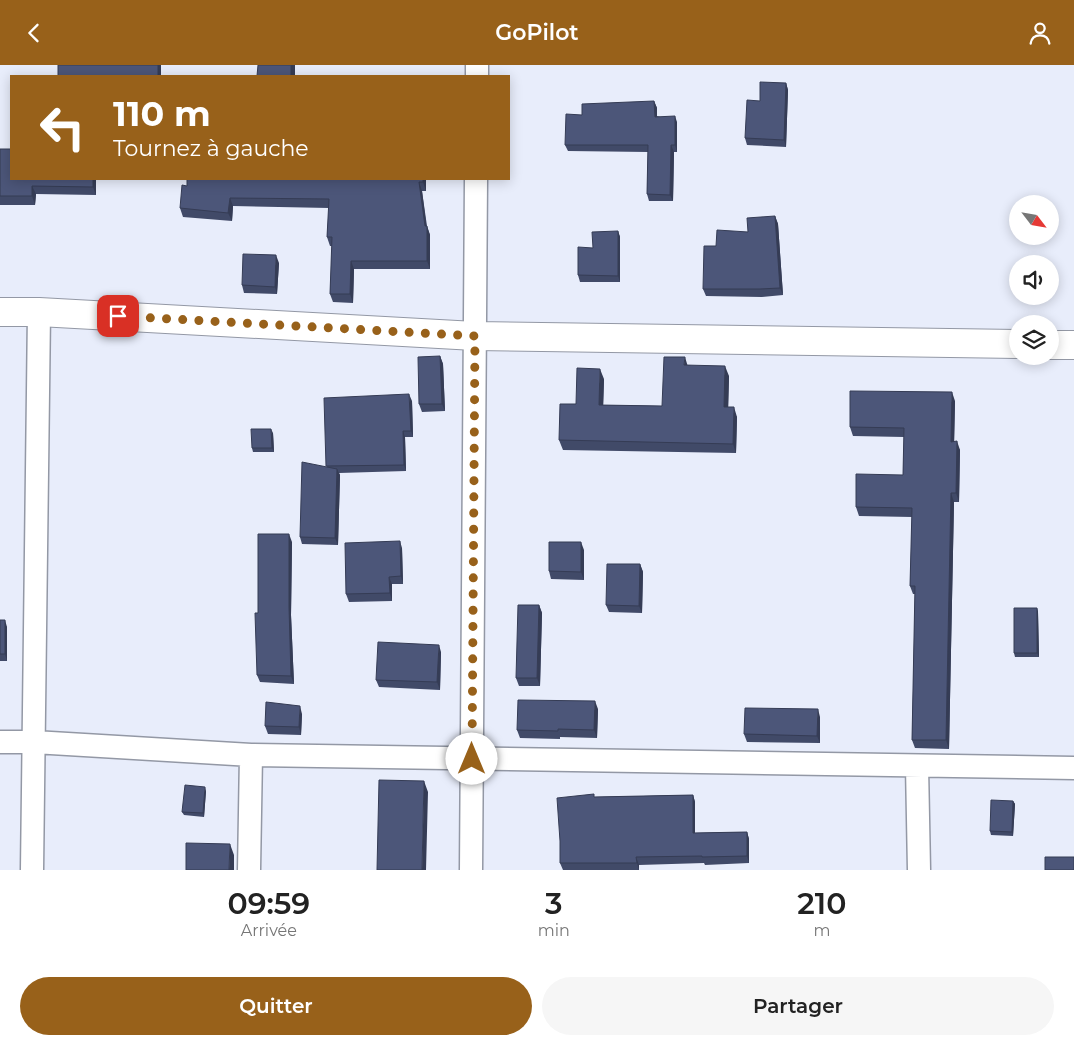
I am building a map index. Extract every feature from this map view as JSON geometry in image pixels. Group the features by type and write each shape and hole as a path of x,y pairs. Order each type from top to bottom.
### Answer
{"street":[{"path":"471,870 476,180"},
{"path":"0,312 39,312 475,336 1009,344"},
{"path":"32,870 39,312"},
{"path":"1059,345 1074,345"},
{"path":"0,742 34,742 251,755 1074,769"},
{"path":"249,870 251,755"},
{"path":"917,766 919,870"}],"building":[{"path":"58,65 158,65 158,75 58,75"},
{"path":"258,65 291,65 291,75 257,75"},
{"path":"760,82 786,83 784,140 745,138 747,100 760,101"},
{"path":"654,101 655,117 675,116 675,145 671,145 670,195 647,194 648,145 565,145 566,114 582,115 582,104"},
{"path":"0,149 10,149 10,180 93,180 93,187 32,186 32,196 0,196"},
{"path":"187,180 423,180 423,182 419,182 425,226 427,226 427,261 351,261 350,294 330,294 332,237 327,237 329,199 230,198 228,213 180,208 182,185 187,186"},
{"path":"775,216 780,288 703,289 704,246 716,246 717,230 748,232 747,218"},
{"path":"618,231 618,276 578,275 578,247 593,248 592,232"},
{"path":"243,254 276,255 275,287 242,285"},
{"path":"440,356 442,404 419,404 418,357"},
{"path":"664,357 685,357 684,365 725,366 724,407 734,407 733,444 559,440 560,404 576,404 577,368 600,369 599,405 662,406"},
{"path":"850,391 952,392 951,442 957,441 956,493 951,493 946,740 912,740 915,586 910,586 912,508 856,507 856,474 903,475 904,428 850,427"},
{"path":"409,394 411,431 403,431 404,465 326,466 324,398"},
{"path":"251,429 271,429 272,448 252,448"},
{"path":"302,462 337,469 335,538 300,537"},
{"path":"258,534 289,534 291,676 257,675 255,613 258,613"},
{"path":"400,541 401,576 389,577 390,593 346,594 345,543"},
{"path":"549,542 581,542 581,572 549,571"},
{"path":"607,564 640,564 639,606 606,605"},
{"path":"518,605 539,605 537,678 516,678"},
{"path":"1014,608 1037,608 1037,653 1014,653"},
{"path":"0,620 5,620 5,654 0,654"},
{"path":"378,642 439,645 437,682 376,680"},
{"path":"518,700 595,701 594,730 517,730"},
{"path":"266,702 300,706 299,727 265,726"},
{"path":"745,708 818,709 817,736 744,734"},
{"path":"379,780 424,781 422,870 377,870"},
{"path":"185,785 205,787 203,813 182,812"},
{"path":"594,794 594,797 693,795 693,833 747,832 747,856 636,857 637,863 560,863 557,798"},
{"path":"991,800 1013,801 1012,832 990,831"},
{"path":"186,843 230,844 229,870 186,870"},
{"path":"1045,857 1074,857 1074,870 1045,870"}],"route":[{"path":"118,316 475,336 472,759"}]}
